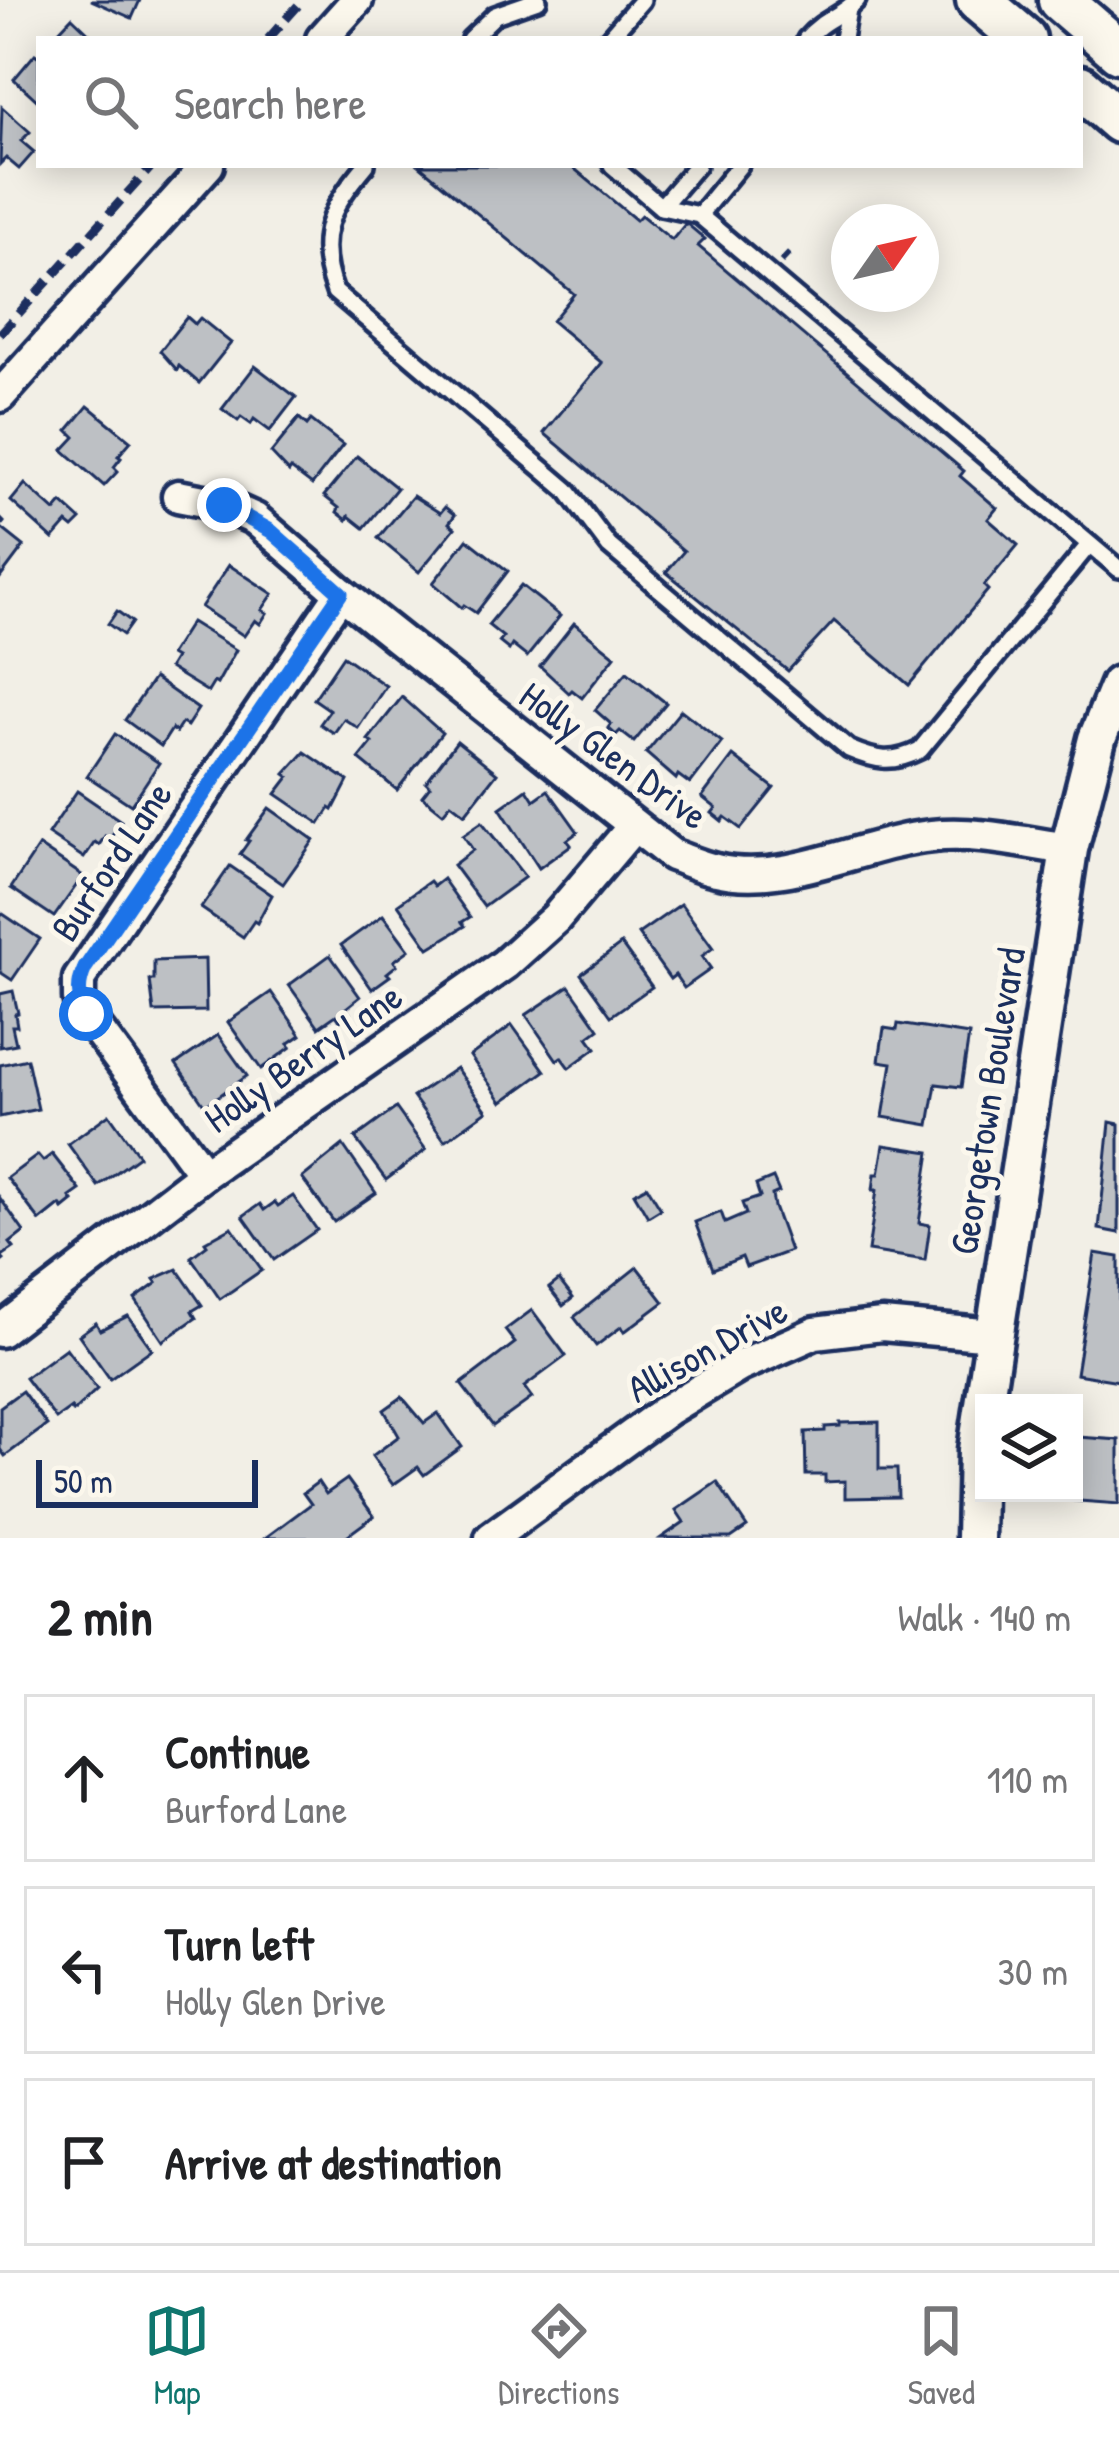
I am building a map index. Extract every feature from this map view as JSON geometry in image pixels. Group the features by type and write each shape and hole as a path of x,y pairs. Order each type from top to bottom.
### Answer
{"main road":[{"path":"978,0 1020,36"},
{"path":"1060,0 1119,51"},
{"path":"1083,90 1119,121"}],"street":[{"path":"325,36 358,0"},
{"path":"0,396 205,168"},
{"name":"Holly Glen Drive","path":"178,496 210,500 255,519 341,593 672,855 717,871 765,873 886,842 937,836 965,835 1069,849"},
{"name":"Burford Lane","path":"204,1174 86,1014 79,999 79,980 341,593"},
{"name":"Georgetown Boulevard","path":"975,1538 977,1450 1069,849 1097,739 1119,685"},
{"name":"Holly Berry Lane","path":"0,1331 204,1174 519,952 556,918 633,827"},
{"name":"Allison Drive","path":"491,1538 667,1410 740,1366 815,1333 882,1325 993,1335"}],"lane":[{"path":"473,36 495,15 538,0"},
{"path":"611,36 643,0"},
{"path":"827,0 853,5"},
{"path":"809,36 822,20 853,5"},
{"path":"844,36 853,5"},
{"path":"364,168 338,199 325,234 326,268 335,292 568,490 609,546 849,749 897,762 920,750 1088,545"},
{"path":"616,168 661,207 699,214 1119,569"},
{"path":"661,207 694,168"},
{"path":"699,214 737,168"}],"building":[{"path":"91,0 140,0 132,18"},
{"path":"72,17 92,36 54,36"},
{"path":"35,54 36,55 36,99 14,79"},
{"path":"2,107 30,132 21,141 34,152 19,169 6,158 0,164"},
{"path":"423,168 574,168 636,220 641,215 672,240 686,223 705,239 698,246 964,471 960,476 997,508 988,519 1018,545 984,586 988,590 909,685 834,621 788,671 666,572 684,551 544,433 602,363 552,321 574,294"},
{"path":"187,317 195,324 200,318 231,343 199,383 179,366 177,370 160,351"},
{"path":"255,366 296,397 270,431 254,419 251,424 241,417 238,421 222,409"},
{"path":"88,406 131,441 118,456 114,467 118,471 104,486 63,450 75,437 68,430"},
{"path":"299,418 307,425 311,420 343,445 312,485 289,472 271,453"},
{"path":"357,456 397,488 364,528 337,512 339,508 324,496"},
{"path":"25,484 55,511 62,503 81,520 73,528 67,523 53,539 11,501"},
{"path":"413,496 440,513 445,507 455,515 449,523 455,528 419,572 378,538"},
{"path":"0,527 24,546 0,578"},
{"path":"467,539 508,571 476,613 462,608 433,583"},
{"path":"229,565 273,594 262,610 267,613 260,624 255,620 244,636 201,607"},
{"path":"521,585 560,616 527,657 499,642 503,637 488,625"},
{"path":"117,611 132,622 123,635 108,624"},
{"path":"191,622 236,650 208,692 169,668 175,658 170,655"},
{"path":"574,623 615,656 582,698 572,690 569,693 540,666"},
{"path":"343,656 386,686 358,728 344,719 334,733 320,724 330,710 314,699"},
{"path":"627,672 666,703 634,742 620,731 616,735 595,710"},
{"path":"154,678 198,709 187,726 182,723 176,732 172,729 161,746 125,720"},
{"path":"402,697 442,733 397,790 359,759"},
{"path":"681,710 722,742 690,784 678,775 676,779 646,753"},
{"path":"115,734 159,763 131,805 87,776"},
{"path":"457,741 497,773 465,814 451,803 443,813 422,796 430,786 426,782"},
{"path":"305,752 348,781 320,824 276,794 289,777 285,774"},
{"path":"733,756 774,788 741,829 712,813 716,808 702,797"},
{"path":"527,789 534,800 548,790 578,832 567,840 571,845 539,868 500,808"},
{"path":"77,791 121,821 110,839 105,836 99,845 95,842 84,858 48,834"},
{"path":"269,808 314,840 283,884 240,854"},
{"path":"482,822 525,877 484,907 453,865 473,850 463,835"},
{"path":"39,846 83,876 54,917 11,888"},
{"path":"230,866 272,895 243,937 201,908"},
{"path":"443,879 470,917 462,922 465,926 429,948 398,904 430,881 434,886"},
{"path":"681,904 713,948 702,956 711,969 684,988 675,975 670,979 638,934"},
{"path":"0,912 40,939 12,980 0,972"},
{"path":"383,915 409,950 394,961 397,965 387,973 390,976 372,989 341,945"},
{"path":"621,944 652,987 611,1016 581,974"},
{"path":"330,955 360,997 346,1008 350,1014 340,1021 336,1015 319,1027 289,985"},
{"path":"205,959 206,1011 154,1012 150,980 154,980 154,961"},
{"path":"569,986 599,1029 588,1037 596,1048 569,1068 561,1057 557,1060 526,1015"},
{"path":"13,991 18,1013 17,1026 12,1026 16,1044 0,1047 0,994"},
{"path":"271,992 301,1035 261,1069 228,1022"},
{"path":"898,1024 969,1035 961,1087 936,1084 929,1125 883,1117 892,1063 879,1061 884,1028 897,1030"},
{"path":"512,1025 545,1071 502,1102 470,1056"},
{"path":"218,1035 247,1076 205,1106 176,1064"},
{"path":"27,1059 38,1109 0,1117 0,1065"},
{"path":"456,1068 487,1111 445,1141 413,1097"},
{"path":"396,1108 426,1150 386,1180 355,1138"},
{"path":"109,1114 139,1156 98,1186 68,1144"},
{"path":"1110,1122 1119,1124 1119,1233 1099,1229"},
{"path":"343,1145 376,1193 334,1222 302,1178"},
{"path":"884,1145 930,1152 919,1223 930,1225 925,1260 868,1251 875,1174 879,1174"},
{"path":"52,1154 80,1190 63,1209 60,1205 40,1221 7,1178 38,1155 43,1161"},
{"path":"773,1178 779,1192 772,1195 774,1207 790,1251 746,1267 742,1257 713,1269 695,1222 721,1212 725,1223 746,1214 742,1203 760,1197 756,1185"},
{"path":"647,1186 661,1209 648,1217 634,1193"},
{"path":"293,1196 317,1230 274,1260 243,1216 260,1204 264,1210"},
{"path":"0,1198 24,1232 10,1243 14,1248 0,1263"},
{"path":"232,1227 262,1270 220,1299 191,1257 205,1242"},
{"path":"1095,1253 1119,1257 1119,1381 1076,1374"},
{"path":"637,1267 664,1302 596,1346 574,1317"},
{"path":"177,1269 202,1305 192,1311 196,1318 163,1341 135,1299 157,1283 154,1279"},
{"path":"559,1280 573,1298 563,1306 549,1288"},
{"path":"532,1310 566,1356 524,1387 532,1398 493,1426 461,1384 515,1343 505,1330"},
{"path":"128,1316 152,1349 110,1379 79,1335 96,1323 100,1330"},
{"path":"66,1348 97,1389 73,1412 71,1408 56,1419 25,1378"},
{"path":"22,1391 47,1425 5,1456 0,1449 0,1407"},
{"path":"402,1397 424,1423 438,1413 462,1447 424,1475 418,1467 393,1485 372,1456 399,1436 384,1410"},
{"path":"879,1422 879,1469 897,1469 898,1497 845,1498 845,1481 825,1482 825,1475 806,1475 805,1432 825,1431 840,1423"},
{"path":"1083,1437 1119,1440 1119,1504 1083,1501"},
{"path":"347,1479 374,1516 344,1538 265,1538 311,1504 303,1493 318,1482 326,1494"},
{"path":"717,1482 747,1527 731,1538 661,1538 684,1522 676,1510"}],"railway":[{"path":"271,36 303,0"},
{"path":"0,334 150,168"}],"route":[{"path":"86,1014 79,999 79,980 85,968 341,593 271,531 224,505"}]}
